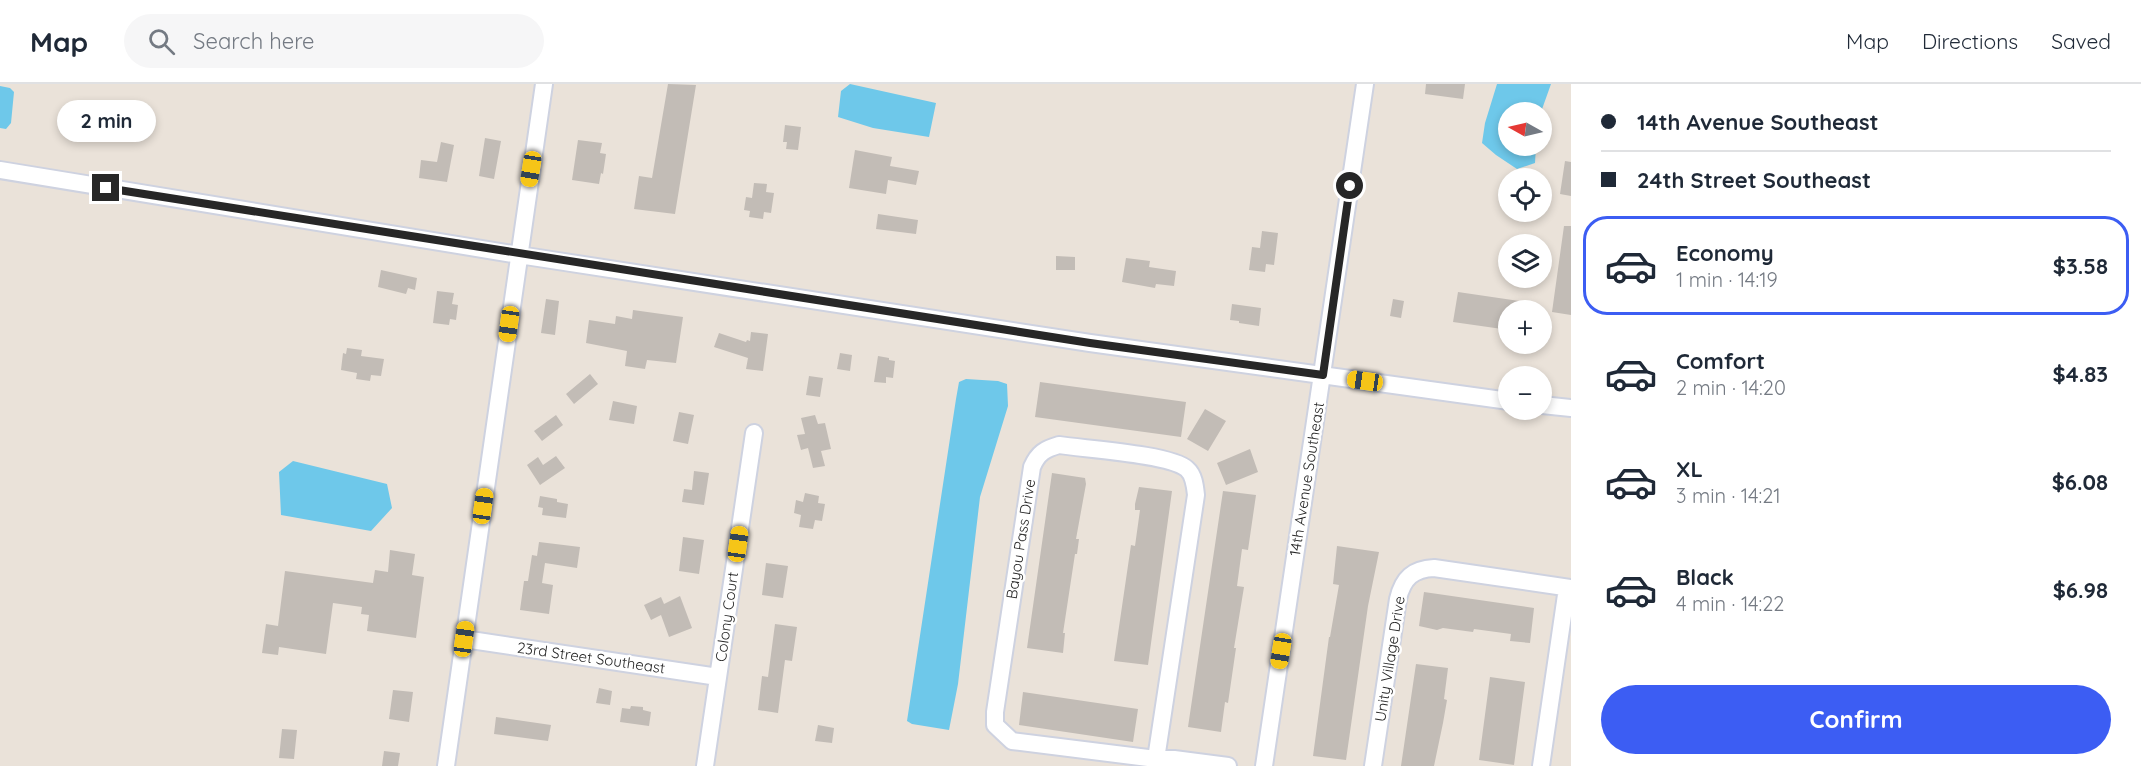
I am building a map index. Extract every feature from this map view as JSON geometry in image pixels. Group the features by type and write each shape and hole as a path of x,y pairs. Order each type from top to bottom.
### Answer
{"street":[{"path":"446,766 544,84"},
{"name":"14th Avenue Southeast","path":"1263,766 1365,84"},
{"path":"0,170 519,255 1090,343 1498,399"},
{"path":"1552,406 1571,408"},
{"name":"Colony Court","path":"705,766 754,433"},
{"name":"Bayou Pass Drive","path":"1160,763 1196,495 1194,482 1188,469 1162,459 1059,445 1046,448 1036,458 1032,467 995,724 1012,741 1160,763 1174,759 1227,766"},
{"name":"Unity Village Drive","path":"1373,766 1402,584 1422,569 1434,568 1569,588"},
{"path":"1541,766 1569,588"},
{"name":"23rd Street Southeast","path":"464,639 718,676"}],"water":[{"path":"850,84 936,103 929,137 873,128 838,117 841,91"},
{"path":"1497,84 1551,84 1545,102 1498,102 1498,156 1535,156 1535,163 1516,168 1496,155 1482,143 1485,123"},
{"path":"0,86 10,88 14,92 11,123 6,129 0,128"},
{"path":"966,379 998,381 1007,384 1008,406 980,497 958,684 949,730 912,724 907,721 956,399 959,382"},
{"path":"293,461 387,484 392,508 371,531 281,515 279,472"}],"building":[{"path":"668,84 696,85 675,214 634,209 639,176 652,178"},
{"path":"1426,84 1465,84 1463,99 1425,94"},
{"path":"785,125 801,127 798,150 786,149 787,142 783,142"},
{"path":"485,138 501,141 494,179 479,176"},
{"path":"578,140 602,143 600,153 606,154 599,184 572,180"},
{"path":"441,142 454,145 447,182 419,178 421,160 437,162"},
{"path":"855,150 892,157 890,166 919,171 916,185 888,180 886,194 849,188"},
{"path":"1565,161 1571,162 1571,196 1560,194"},
{"path":"754,183 767,184 766,192 774,193 771,213 764,212 763,219 749,217 750,211 744,210 746,197 752,198"},
{"path":"878,214 918,220 916,234 876,229"},
{"path":"1564,226 1571,226 1571,315 1552,312"},
{"path":"1262,231 1278,233 1274,265 1266,264 1265,272 1249,270 1252,247 1260,248"},
{"path":"1056,256 1075,257 1075,270 1056,270"},
{"path":"1126,258 1150,261 1149,267 1176,271 1174,286 1156,284 1155,288 1122,282"},
{"path":"381,270 417,278 415,290 408,288 406,294 378,287"},
{"path":"437,291 454,293 452,304 458,305 456,320 450,319 449,325 433,323"},
{"path":"1458,292 1512,300 1498,300 1498,328 1453,322"},
{"path":"546,299 559,301 555,335 541,333"},
{"path":"1393,299 1404,301 1401,318 1390,316"},
{"path":"1232,304 1261,308 1259,326 1230,320"},
{"path":"633,310 683,317 676,363 647,360 645,369 625,366 627,351 586,343 589,320 615,324 616,316 632,319"},
{"path":"751,332 768,334 763,371 746,369 748,358 714,347 719,333 746,342 750,341"},
{"path":"347,348 362,350 361,356 384,359 381,376 371,375 370,381 356,379 357,373 341,370 343,353 346,354"},
{"path":"840,353 852,355 850,371 837,369"},
{"path":"878,356 895,361 893,378 886,377 886,383 874,382"},
{"path":"590,374 598,384 574,404 566,394"},
{"path":"809,376 823,378 820,397 806,395"},
{"path":"1040,382 1186,402 1181,437 1035,417"},
{"path":"613,401 637,406 634,424 609,420"},
{"path":"1205,409 1226,421 1208,451 1187,439"},
{"path":"679,412 694,415 688,444 673,441"},
{"path":"556,415 563,425 542,441 534,431"},
{"path":"815,415 818,424 825,423 831,449 821,451 825,466 813,468 808,448 801,450 797,435 805,434 801,418"},
{"path":"1250,449 1258,472 1226,485 1217,463"},
{"path":"556,456 565,468 540,485 527,465 538,457 543,465"},
{"path":"694,471 709,473 704,505 682,502 684,489 692,490"},
{"path":"1052,473 1085,478 1086,484 1063,633 1065,633 1063,653 1027,648"},
{"path":"1139,487 1172,491 1148,665 1114,661 1131,545 1135,546 1140,510 1135,510 1135,504"},
{"path":"1223,491 1256,495 1248,550 1242,549 1237,586 1244,587 1228,703 1225,702 1221,732 1188,727"},
{"path":"805,493 819,496 818,503 825,504 822,521 815,520 813,529 799,527 801,515 794,513 796,500 803,502"},
{"path":"540,496 568,504 566,518 542,515 543,508 538,507"},
{"path":"683,537 704,540 699,574 679,571"},
{"path":"539,542 580,547 577,568 545,563 542,583 553,585 549,614 520,610 524,581 528,581 532,555 537,556"},
{"path":"1337,546 1379,552 1368,606 1346,760 1313,756 1329,637 1339,585 1333,584"},
{"path":"390,550 415,554 412,575 424,577 416,638 367,631 369,615 361,614 362,607 333,603 326,654 279,647 278,655 262,653 266,624 278,626 285,571 373,583 375,570 388,572"},
{"path":"766,563 788,566 783,598 762,595"},
{"path":"1424,592 1534,608 1530,643 1510,641 1511,634 1474,629 1473,632 1443,628 1437,630 1419,626"},
{"path":"680,596 692,628 669,637 661,615 651,620 644,605 661,597 664,604"},
{"path":"775,624 797,627 792,661 785,660 778,713 758,710 762,676 768,677"},
{"path":"1416,664 1448,668 1444,699 1447,700 1434,766 1401,766"},
{"path":"1490,677 1525,682 1514,765 1479,760"},
{"path":"599,688 612,691 610,705 596,703"},
{"path":"393,690 413,692 409,722 389,719"},
{"path":"1023,692 1138,709 1133,742 1019,725"},
{"path":"631,706 643,707 643,710 651,712 649,726 620,722 622,708 630,709"},
{"path":"496,717 551,725 548,741 494,734"},
{"path":"818,725 834,728 832,743 815,741"},
{"path":"282,729 297,730 294,759 279,758"},
{"path":"384,751 400,753 398,766 382,766"}],"route":[{"path":"106,188 519,255 1090,343 1323,375 1350,186"}]}
